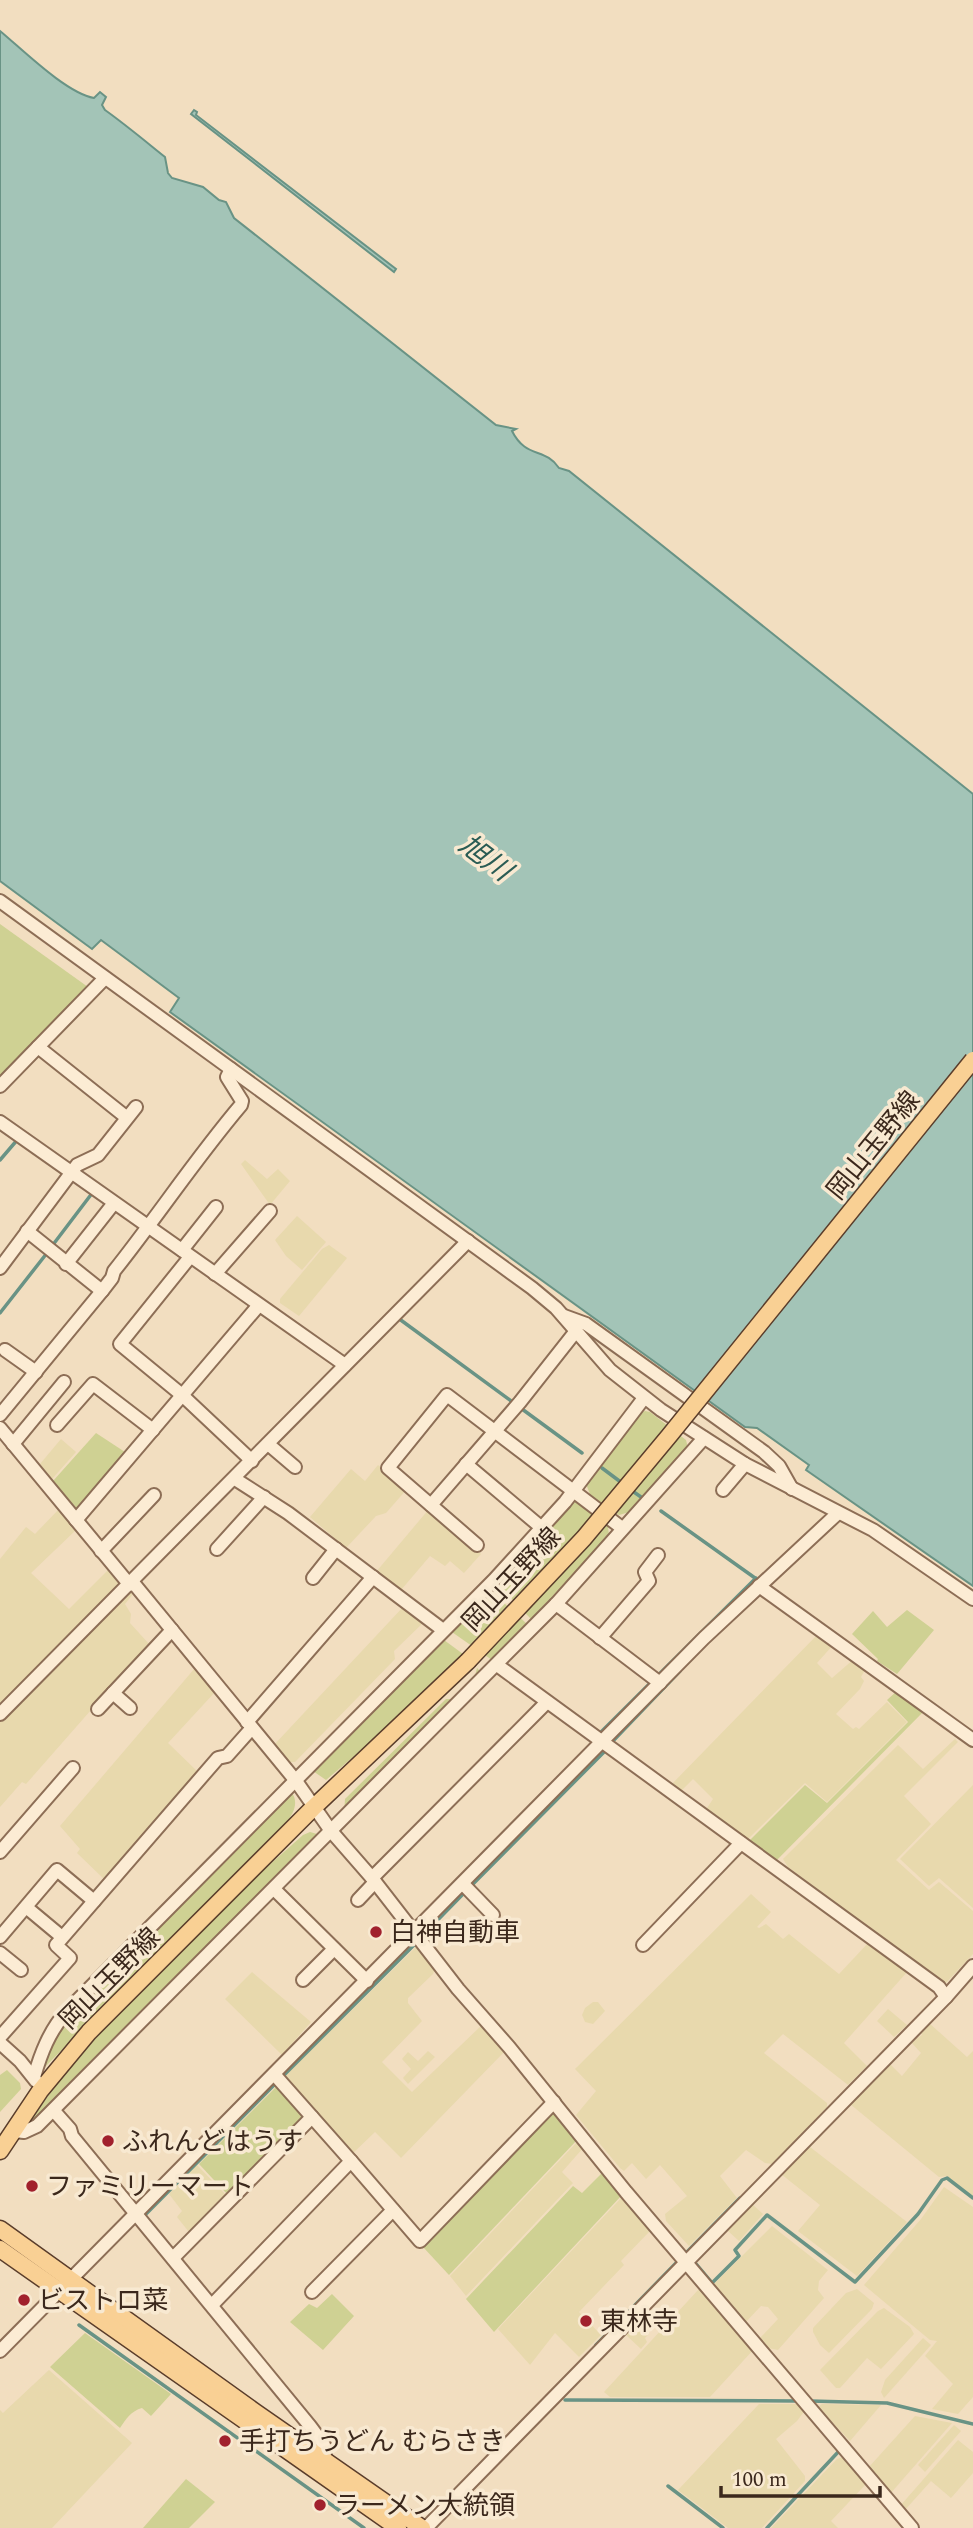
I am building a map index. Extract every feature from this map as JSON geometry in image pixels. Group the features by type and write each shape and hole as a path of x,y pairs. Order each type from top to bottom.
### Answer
{"main road":[{"name":"岡山玉野線","path":"0,2151 14,2131 37,2084 313,1808 468,1661 584,1538 973,1060"},
{"path":"0,2229 66,2286 398,2528"},
{"path":"0,2249 66,2286 424,2528"}],"street":[{"path":"0,901 538,1293 563,1316 595,1354 644,1398 745,1464 892,1541 973,1599"},
{"path":"0,1086 105,978"},
{"path":"38,1048 126,1117"},
{"path":"0,1415 102,1291 214,1137 241,1105 242,1101 227,1077 232,1069"},
{"path":"0,1268 74,1169 98,1155 136,1107"},
{"path":"0,1122 74,1169 114,1203 219,1271 259,1305 343,1363"},
{"path":"66,1264 114,1203"},
{"path":"216,1207 120,1344 182,1395 250,1458"},
{"path":"219,1271 270,1212"},
{"path":"27,1231 102,1291"},
{"path":"0,1714 235,1479 250,1458 268,1444 343,1363 468,1241"},
{"path":"79,1518 259,1305"},
{"path":"563,1316 586,1324 764,1452 779,1466 793,1489"},
{"path":"431,1505 576,1331"},
{"path":"5,1350 36,1372"},
{"path":"64,1382 8,1437 79,1518 129,1584 135,1585 296,1781 331,1831 632,2200 912,2528"},
{"path":"57,1425 93,1384 153,1430"},
{"path":"477,1545 388,1468 447,1395 622,1528"},
{"path":"37,2084 41,2053 56,2024 66,2012 494,1580 542,1528 644,1398"},
{"path":"14,2131 33,2129 54,2110 497,1665 556,1604 704,1438"},
{"path":"268,1444 295,1467"},
{"path":"466,1464 542,1528"},
{"path":"723,1490 745,1464"},
{"path":"235,1479 336,1549 443,1630"},
{"path":"104,1548 154,1495"},
{"path":"217,1549 264,1497"},
{"path":"0,2351 139,2211 278,2078 364,1978 417,1938 603,1743 656,1679 838,1513"},
{"path":"313,1578 336,1549"},
{"path":"600,1638 649,1581 645,1572 658,1555"},
{"path":"0,2036 70,1958 56,1945 62,1937 218,1758 227,1756 249,1725 373,1577"},
{"path":"761,1583 973,1740"},
{"path":"556,1604 656,1679"},
{"path":"98,1709 172,1630"},
{"path":"497,1665 945,1995"},
{"path":"113,1693 130,1708"},
{"path":"358,1900 373,1880 547,1702"},
{"path":"0,1852 73,1768"},
{"path":"643,1945 741,1843"},
{"path":"0,1937 57,1870 94,1900"},
{"path":"466,1887 493,1915"},
{"path":"274,1889 364,1978"},
{"path":"26,1907 62,1937"},
{"path":"303,1980 334,1949"},
{"path":"0,1953 21,1970"},
{"path":"424,2528 684,2258 973,1966"},
{"path":"0,2043 37,2084"},
{"path":"17,2059 25,2060 41,2053"},
{"path":"278,2078 420,2241 554,2102"},
{"path":"54,2110 70,2129 72,2136 176,2255 324,2445 325,2460"},
{"path":"176,2255 312,2117"},
{"path":"213,2303 351,2161"},
{"path":"312,2292 393,2210"}],"shaded area":[{"path":"245,1160 267,1179 278,1169 290,1181 270,1205 241,1164"},
{"path":"297,1216 326,1242 302,1270 286,1256 275,1240"},
{"path":"329,1245 347,1258 299,1316 280,1303 280,1299 322,1249"},
{"path":"61,1439 76,1452 52,1479 40,1464"},
{"path":"378,1465 407,1489 386,1513 376,1516 346,1548 310,1517 351,1469 365,1481"},
{"path":"61,1507 77,1529 31,1573 69,1609 110,1568 119,1584 0,1704 0,1559 26,1527 35,1534"},
{"path":"429,1509 481,1554 464,1573 450,1561 445,1566 430,1556 401,1590 376,1572"},
{"path":"131,1590 133,1594 125,1604 131,1614 130,1623 149,1644 26,1784 22,1782 0,1807 0,1720"},
{"path":"404,1606 425,1621 394,1651 395,1659 295,1762 289,1762 274,1745"},
{"path":"817,1635 834,1644 817,1663 832,1678 854,1659 866,1668 861,1677 864,1681 860,1689 836,1714 853,1729 859,1729 887,1702 907,1722 827,1802 805,1783 746,1841 705,1811 713,1799 693,1779 679,1793 670,1786"},
{"path":"195,1668 215,1692 168,1743 198,1772 105,1880 77,1853 80,1849 60,1826"},
{"path":"955,1739 958,1742 904,1796 931,1824 896,1860 929,1890 939,1882 973,1911 973,1954 944,1985 812,1888 812,1885 788,1867 783,1859 898,1745 923,1769"},
{"path":"973,1785 973,1908 939,1878 929,1886 900,1859"},
{"path":"751,1894 771,1912 757,1927 766,1924 783,1939 789,1934 839,1974 869,1942 908,1971 844,2043 867,2066 848,2085 783,2034 764,2053 827,2103 827,2107 772,2164 765,2163 746,2150 720,2176 737,2198 689,2246 666,2221 665,2214 687,2196 660,2165 646,2179 632,2163 624,2171 620,2168 576,2115 596,2091 575,2069"},
{"path":"418,1945 435,1969 408,1998 408,2003 422,2021 382,2062 412,2092 482,2025 506,2050 401,2158 375,2132 351,2155 283,2078"},
{"path":"252,1972 311,2022 282,2055 225,1999"},
{"path":"598,2002 605,2011 593,2024 585,2022 582,2015 585,2008"},
{"path":"888,2009 907,2025 894,2037 877,2021"},
{"path":"929,2023 967,2057 973,2051 973,2196 947,2176 939,2177 850,2104 888,2062 902,2076 921,2053 911,2042 922,2035 920,2031"},
{"path":"428,2051 435,2057 408,2084 403,2078 411,2069 402,2059 408,2052 418,2061"},
{"path":"578,2141 584,2147 562,2172 573,2183 466,2296 450,2276"},
{"path":"810,2147 907,2222 857,2276 798,2231 820,2205 781,2174"},
{"path":"197,2165 226,2195 189,2232 177,2217 182,2211 169,2194"},
{"path":"944,2187 973,2207 973,2397 958,2414 932,2409 953,2384 925,2356 937,2341 930,2340 864,2285 921,2219"},
{"path":"623,2196 648,2224 646,2226 650,2231 621,2261 624,2265 579,2312 601,2335 579,2357 555,2333 530,2365 498,2329"},
{"path":"752,2204 763,2214 739,2241 727,2230"},
{"path":"772,2226 828,2270 819,2281 818,2290 824,2298 778,2350 768,2348 760,2341 778,2319 768,2307 761,2306 744,2324 712,2286"},
{"path":"704,2288 754,2349 710,2397 610,2397 604,2392 699,2289"},
{"path":"857,2289 874,2303 872,2309 829,2353 820,2345 813,2328 846,2293"},
{"path":"884,2308 910,2327 914,2334 881,2369 867,2358 840,2388 836,2388 820,2370"},
{"path":"638,2323 649,2334 641,2349 626,2335"},
{"path":"923,2338 931,2345 884,2398 881,2392 885,2380"},
{"path":"49,2370 132,2443 52,2528 0,2528 0,2410 3,2413"},
{"path":"759,2404 802,2404 806,2409 797,2421 776,2439 805,2476 805,2481 762,2528 728,2528 678,2490"},
{"path":"822,2404 881,2405 850,2441 818,2407"},
{"path":"915,2416 952,2423 890,2494 869,2467"},
{"path":"954,2425 961,2431 925,2472 918,2465"},
{"path":"958,2440 973,2452 973,2473 951,2498 931,2481 904,2511 900,2506"},
{"path":"843,2457 866,2484 831,2521 838,2528 771,2528 837,2459"}],"green space":[{"path":"0,924 88,987 0,1080"},
{"path":"645,1411 686,1440 688,1448 633,1511 619,1515 591,1497 586,1484 589,1476 639,1414"},
{"path":"96,1433 128,1454 80,1512 53,1481"},
{"path":"574,1502 583,1504 608,1526 609,1536 531,1619 497,1584"},
{"path":"490,1590 527,1624 492,1660 449,1630"},
{"path":"907,1610 934,1630 897,1674 877,1661 852,1634 873,1611 887,1627"},
{"path":"444,1640 463,1654 412,1707 326,1780 313,1771"},
{"path":"477,1668 482,1673 344,1813 345,1799 446,1699 451,1699 475,1676"},
{"path":"898,1690 926,1709 775,1862 748,1842 805,1785 827,1803 908,1722 887,1700"},
{"path":"292,1793 295,1805 286,1823 45,2067 44,2062 58,2031 71,2013"},
{"path":"310,1832 319,1837 30,2126 27,2124 85,2047 233,1897 303,1835"},
{"path":"7,2070 20,2083 21,2089 0,2112 0,2075"},
{"path":"278,2085 304,2115 227,2194 199,2164"},
{"path":"554,2110 578,2139 449,2275 423,2247"},
{"path":"602,2173 622,2195 494,2332 466,2299 573,2186 582,2193"},
{"path":"332,2294 354,2316 323,2350 290,2322 309,2304 317,2308"},
{"path":"85,2333 171,2394 151,2416 142,2408 138,2409 120,2428 50,2367"},
{"path":"186,2479 215,2502 189,2528 143,2528"}],"water":[{"name":"旭川","path":"0,31 45,70 71,88 94,98 100,92 106,97 102,105 105,110 165,157 168,173 172,178 203,187 219,200 226,202 234,218 496,425 516,429 512,431 523,446 548,457 559,468 569,471 973,794 973,1586 806,1470 809,1465 757,1428 745,1427 170,1012 179,998 101,940 92,949 0,881"},
{"path":"194,110 196,115 396,269 394,272 191,114"}],"waterway":[{"path":"0,1160 18,1139"},
{"path":"52,1246 93,1192"},
{"path":"0,1313 47,1253"},
{"path":"398,1318 582,1453"},
{"path":"602,1468 622,1483"},
{"path":"631,1490 641,1497"},
{"path":"661,1511 755,1578"},
{"path":"599,1734 756,1578"},
{"path":"612,1745 680,1671"},
{"path":"471,1886 606,1750"},
{"path":"422,1936 465,1892"},
{"path":"281,2078 417,1942"},
{"path":"949,1986 964,1968"},
{"path":"144,2216 276,2083"},
{"path":"696,2264 712,2283 739,2256 735,2250 767,2215 855,2282 918,2214 942,2180 947,2178 973,2198"},
{"path":"684,2255 740,2198"},
{"path":"596,2345 679,2260"},
{"path":"79,2325 364,2528"},
{"path":"565,2400 798,2401"},
{"path":"810,2401 887,2403 973,2424"},
{"path":"767,2528 840,2450"},
{"path":"668,2486 723,2528"}],"place":[{"name":"白神自動車","path":"376,1932"},
{"name":"ふれんどはうす","path":"108,2141"},
{"name":"ファミリーマート","path":"32,2186"},
{"name":"ビストロ菜","path":"24,2300"},
{"name":"東林寺","path":"586,2321"},
{"name":"手打ちうどん むらさき","path":"225,2441"},
{"name":"ラーメン大統領","path":"320,2505"}]}
